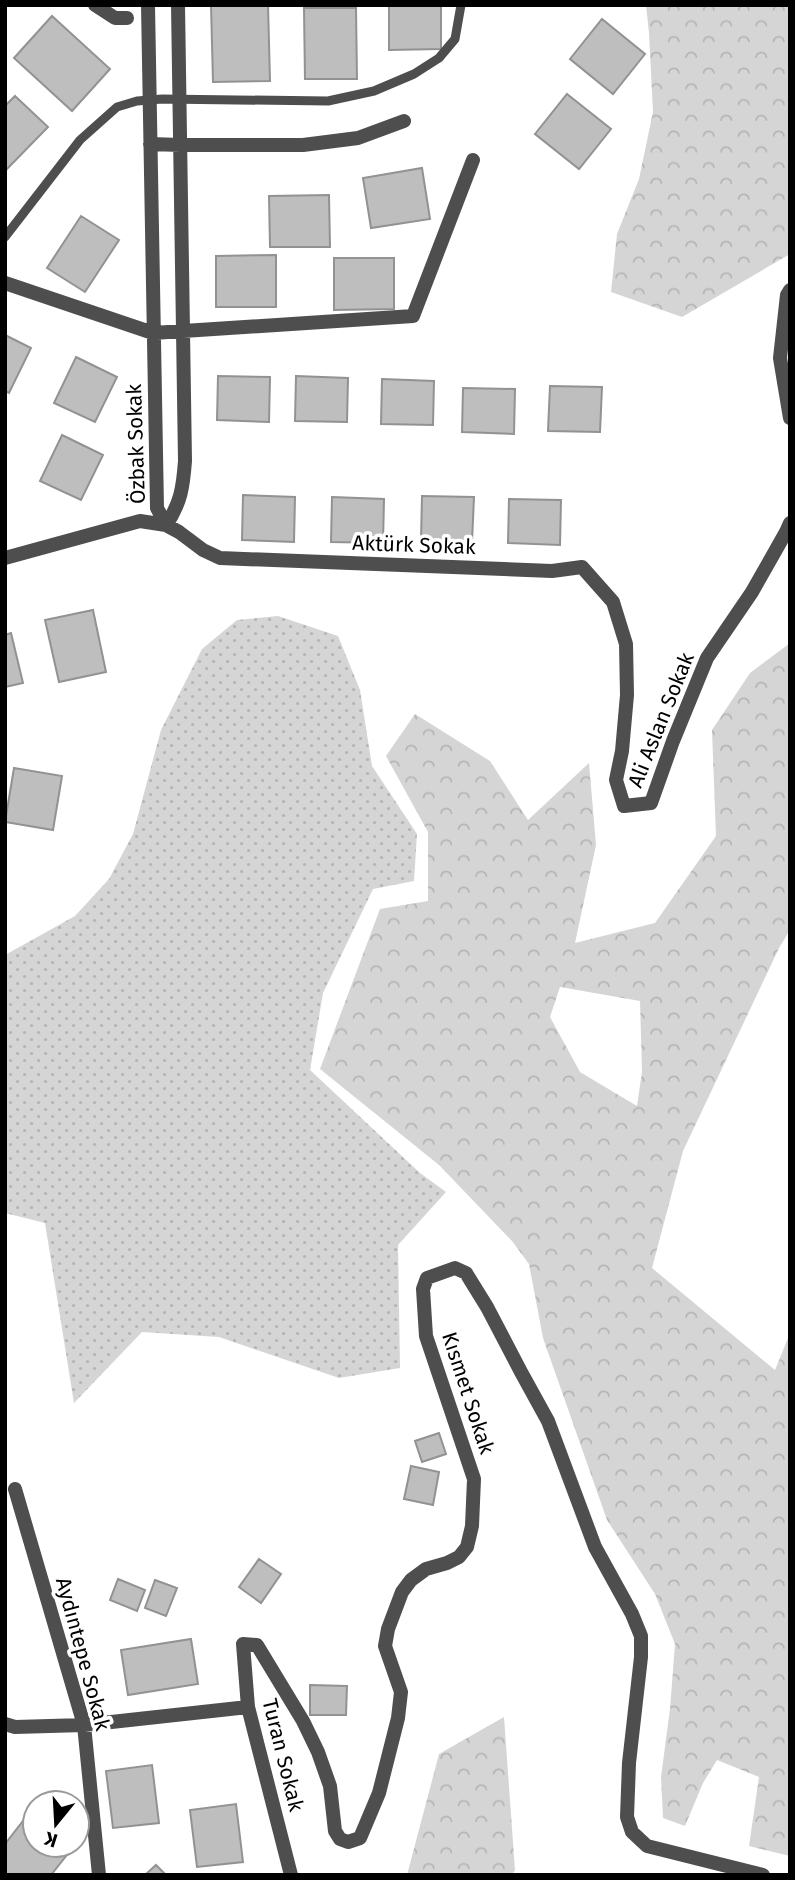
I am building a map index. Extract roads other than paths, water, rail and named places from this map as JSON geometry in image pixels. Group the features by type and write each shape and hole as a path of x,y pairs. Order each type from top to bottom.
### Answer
{"street":[{"path":"95,5 115,18 127,18"},
{"name":"Özbak Sokak","path":"148,5 156,508 166,525 175,512 182,493 184,471 178,5"},
{"path":"150,144 303,145 358,138 404,121"},
{"path":"5,283 153,333 413,316 473,160"},
{"path":"790,290 787,295 780,358 790,418"},
{"name":"Aktürk Sokak","path":"5,558 140,520 166,525 220,558 552,571 582,567 613,602 625,644 627,695 622,751 616,780 624,806"},
{"name":"Ali Aslan Sokak","path":"624,806 651,803 707,658 752,592 790,523"},
{"name":"Kısmet Sokak","path":"243,1644 257,1645 303,1721 330,1786 335,1831 340,1839 348,1842 360,1838 379,1793 398,1718 401,1692 385,1646 388,1629 402,1592 411,1580 426,1569 459,1557 467,1547 472,1526 474,1479 426,1336 423,1289 427,1278 455,1268 466,1273 487,1307 548,1421 595,1547 642,1636 629,1777 627,1817 632,1832 647,1846 763,1875"},
{"name":"Aydıntepe Sokak","path":"15,1489 83,1725 99,1875"},
{"name":"Turan Sokak","path":"243,1644 248,1707 291,1875"},
{"path":"5,1724 15,1727 83,1725 248,1707"}],"lane":[{"path":"5,237 80,140 117,107 137,101 180,98 328,101 374,91 414,74 439,58 455,39 461,5"}]}
